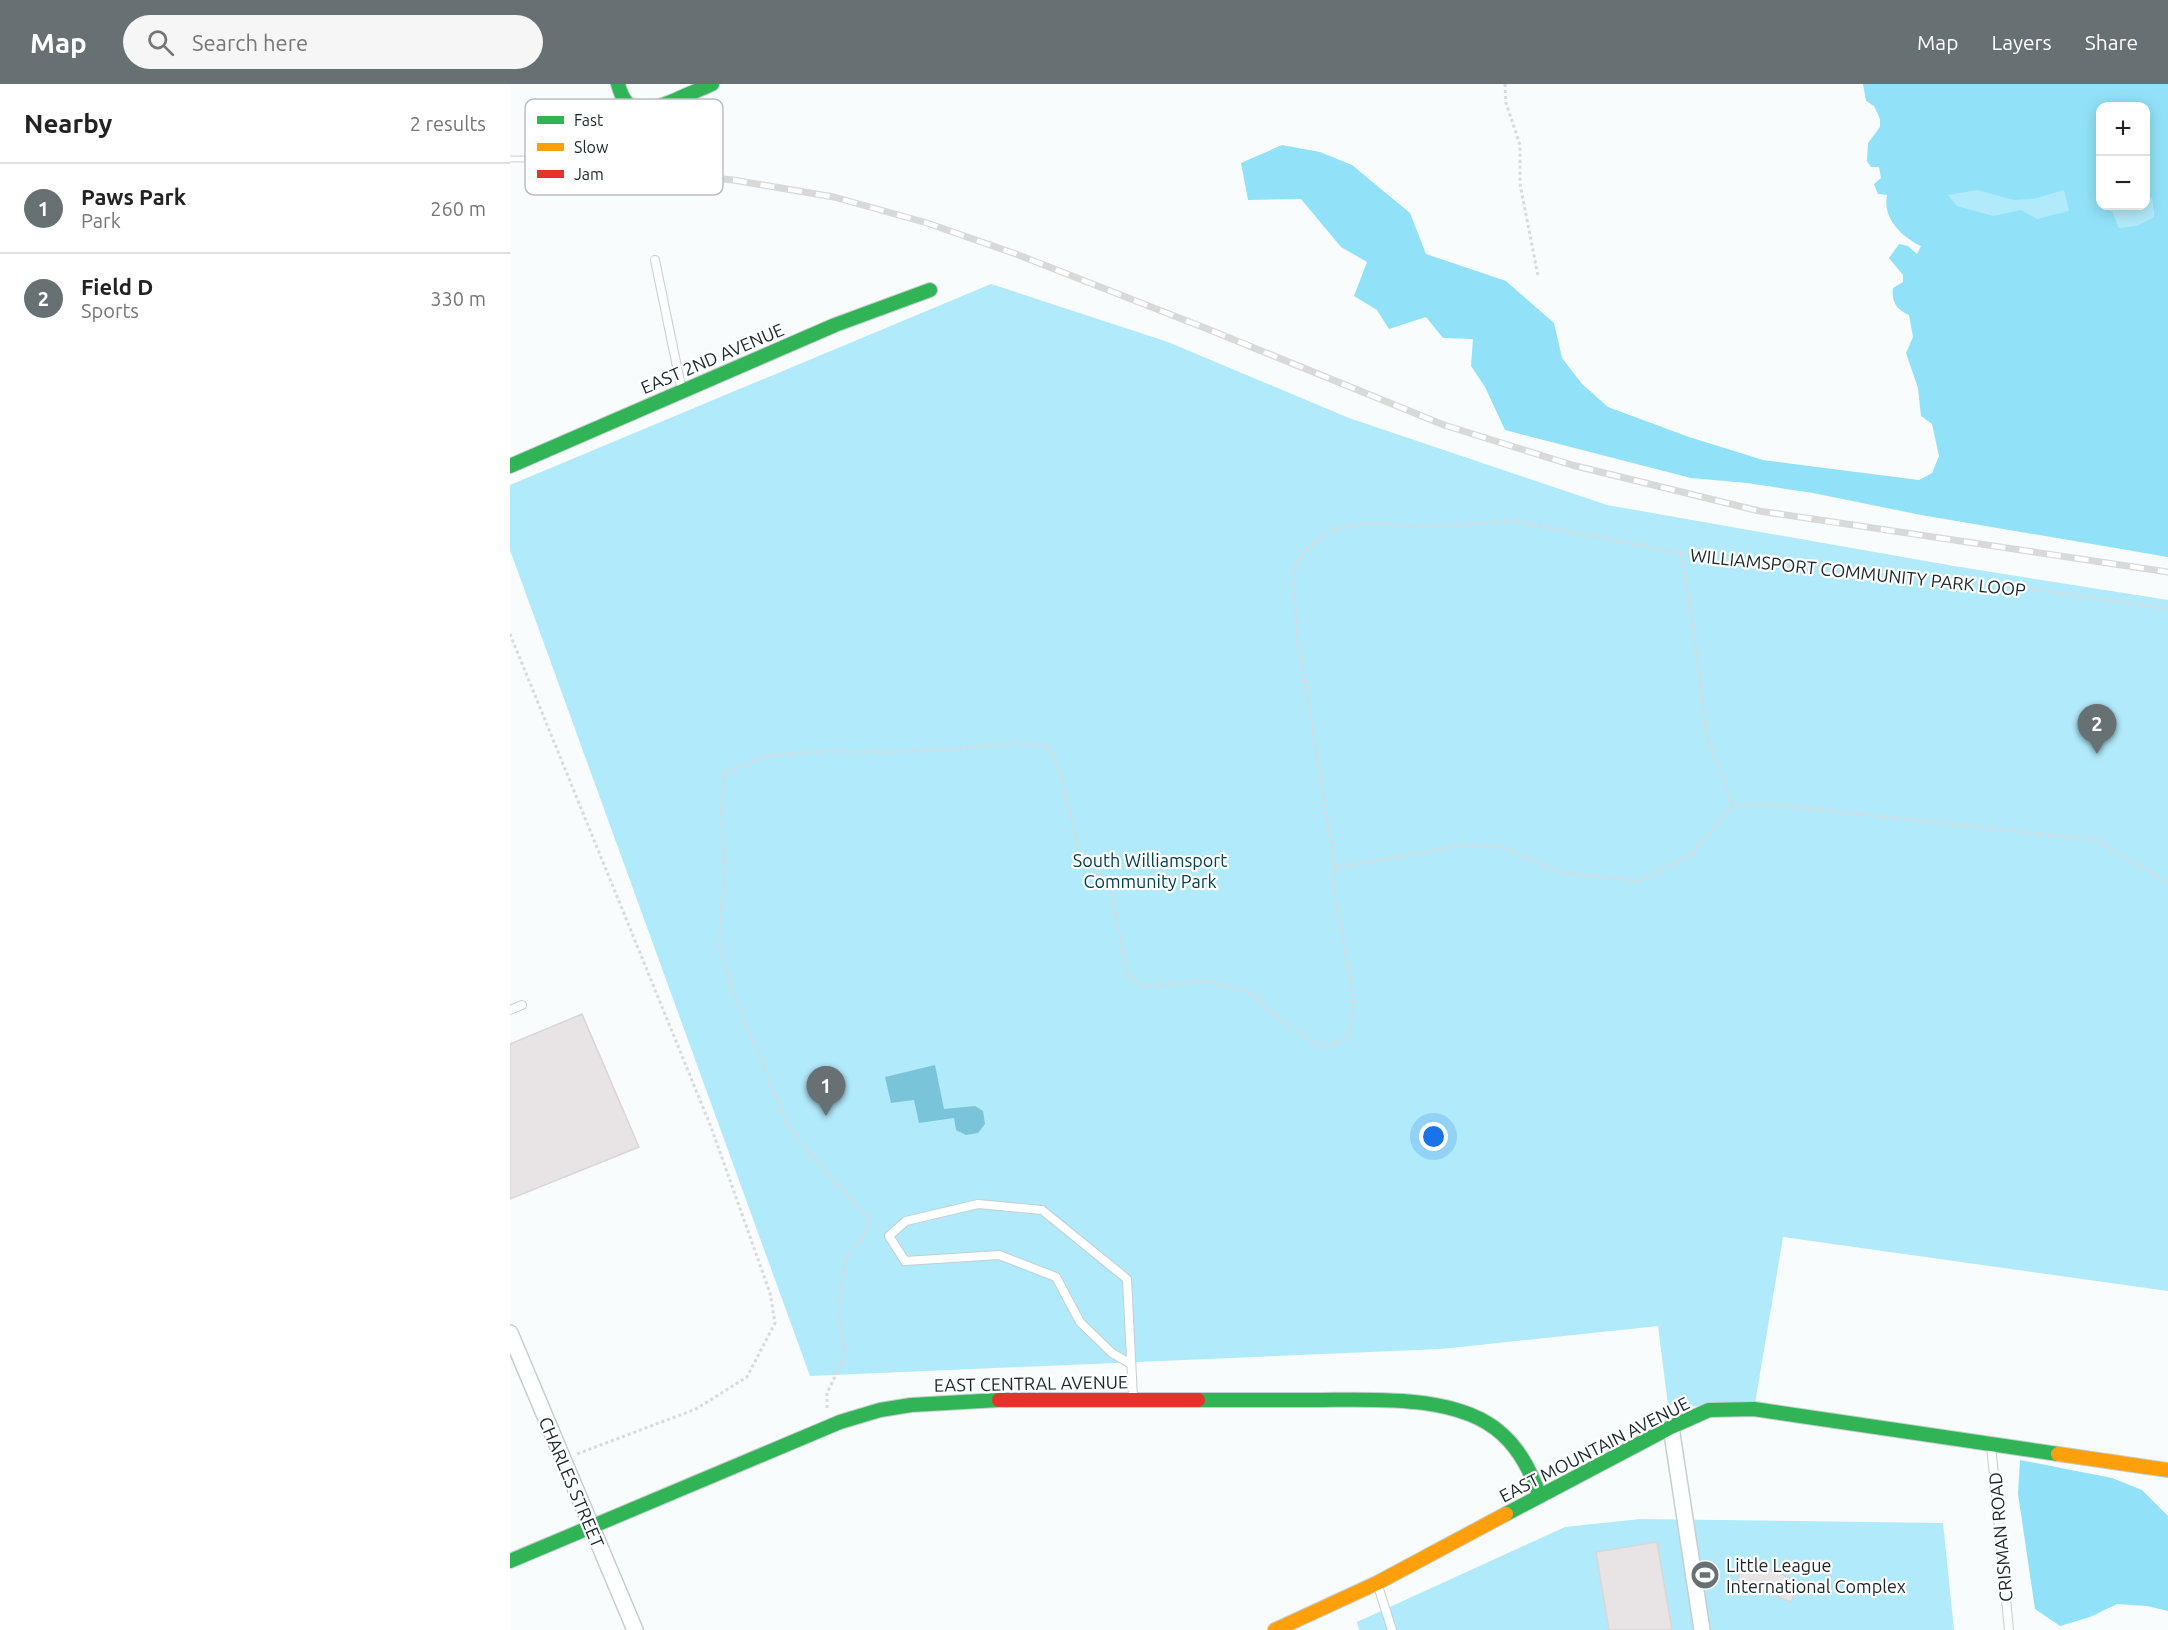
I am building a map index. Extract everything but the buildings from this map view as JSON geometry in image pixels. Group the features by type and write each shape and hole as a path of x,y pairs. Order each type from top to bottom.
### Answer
{"street":[{"path":"618,84 623,99"},
{"path":"676,99 712,84"},
{"name":"EAST 2ND AVENUE","path":"510,466 835,325 930,290"},
{"name":"CHARLES STREET","path":"510,1333 635,1630"},
{"name":"EAST CENTRAL AVENUE","path":"510,1561 827,1428 880,1410 934,1402 1386,1400 1458,1410 1480,1418 1499,1430 1526,1464 1540,1496"},
{"name":"EAST MOUNTAIN AVENUE","path":"1275,1630 1377,1583 1671,1427 1709,1410 1754,1409 2168,1470"},
{"path":"1671,1427 1702,1630"}],"lane":[{"path":"655,260 682,391"},
{"path":"510,1010 522,1005"},
{"path":"1131,1364 1112,1353 1080,1322 1056,1277 999,1255 905,1262 889,1236 906,1221 978,1204 1042,1210 1126,1279 1131,1364 1133,1400"},
{"name":"CRISMAN ROAD","path":"1991,1443 2009,1630"},
{"path":"1377,1583 1392,1630"}],"path":[{"path":"1505,84 1506,103 1520,145 1520,184 1538,276"},
{"name":"WILLIAMSPORT COMMUNITY PARK LOOP","path":"827,1428 827,1392 842,1362 845,1349 838,1313 844,1260 866,1231 869,1218 830,1177 788,1126 734,994 719,947 724,882 722,810 724,773 766,756 825,751 939,750 1016,742 1048,746 1060,776 1079,849 1111,890 1127,974 1143,986 1210,982 1248,992 1281,1020 1323,1048 1348,1038 1354,1004 1333,880 1335,868 1297,629 1293,579 1296,565 1307,548 1334,529 1371,523 1421,527 1515,521 1681,554 1759,565 2003,585 2168,609"},
{"path":"1681,554 1707,737 1733,806"},
{"path":"510,634 711,1127 770,1293 775,1323 747,1377 696,1409 563,1459"},
{"path":"1335,868 1464,845 1503,847 1562,873 1640,881 1689,856 1733,806 1769,804 2097,840 2168,883"}],"green space":[{"path":"1959,186 2096,188 2096,210 2150,210 2150,197 2166,252 2119,228 2113,212 2054,223 1993,216 1938,214 1948,194"},
{"name":"South Williamsport Community Park","path":"991,284 1168,342 1349,418 1607,505 1954,566 2168,600 2168,1291 1783,1237 1754,1409 1668,1405 1658,1326 1441,1349 810,1376 510,550 510,485"},
{"name":"Little League International Complex","path":"1640,1519 1943,1523 1954,1630 1359,1630 1357,1622 1565,1527"}],"shaded area":[{"path":"1863,84 2168,84 2168,557 1921,515 1813,493 1747,483 1691,478 1505,430 1485,387 1471,366 1473,339 1443,338 1426,317 1389,329 1377,310 1354,296 1367,262 1341,247 1301,199 1248,200 1241,163 1282,145 1320,152 1352,165 1410,213 1426,254 1506,281 1554,323 1562,358 1582,384 1608,407 1689,437 1763,460 1919,480 1932,473 1939,456 1932,424 1921,416 1918,388 1906,353 1913,337 1909,315 1898,308 1893,297 1893,288 1903,282 1903,275 1889,258 1899,244 1908,246 1917,254 1921,246 1895,226 1888,211 1887,195 1878,194 1874,184 1881,178 1879,167 1871,167 1867,161 1868,143 1880,127 1880,119 1874,106 1866,101","holes":["1977,190 2014,200 2033,199 2064,190 2069,211 2037,219 2021,210 1993,216 1957,206 1948,195"]},
{"path":"935,1065 944,1109 975,1106 983,1111 985,1124 978,1133 966,1135 956,1130 954,1118 919,1123 914,1100 891,1103 885,1077"},
{"path":"2020,1460 2112,1478 2142,1490 2168,1516 2168,1611 2147,1606 2117,1604 2090,1617 2060,1626 2035,1609 2018,1494"}],"railway":[{"path":"510,159 525,159"},
{"path":"723,179 834,197 927,223 1016,254 1444,425 1572,465 1759,511 2168,572"}],"traffic: fast":[{"path":"618,84 624,99"},
{"path":"678,99 712,84"},
{"path":"510,466 835,325 930,290"},
{"path":"510,1561 840,1422 880,1410 911,1405 999,1400"},
{"path":"1198,1400 1386,1400 1438,1405 1462,1411 1484,1421 1509,1441 1525,1463 1540,1496"},
{"path":"1506,1514 1671,1427 1709,1410 1754,1409 2058,1454"}],"traffic: slow":[{"path":"2058,1454 2168,1470"},
{"path":"1275,1630 1377,1583 1506,1514"}],"traffic: jam":[{"path":"999,1400 1198,1400"}],"place":[{"name":"Field D","path":"2097,754"},
{"name":"Paws Park","path":"826,1116"},
{"name":"Little League International Complex","path":"1705,1575"}]}
